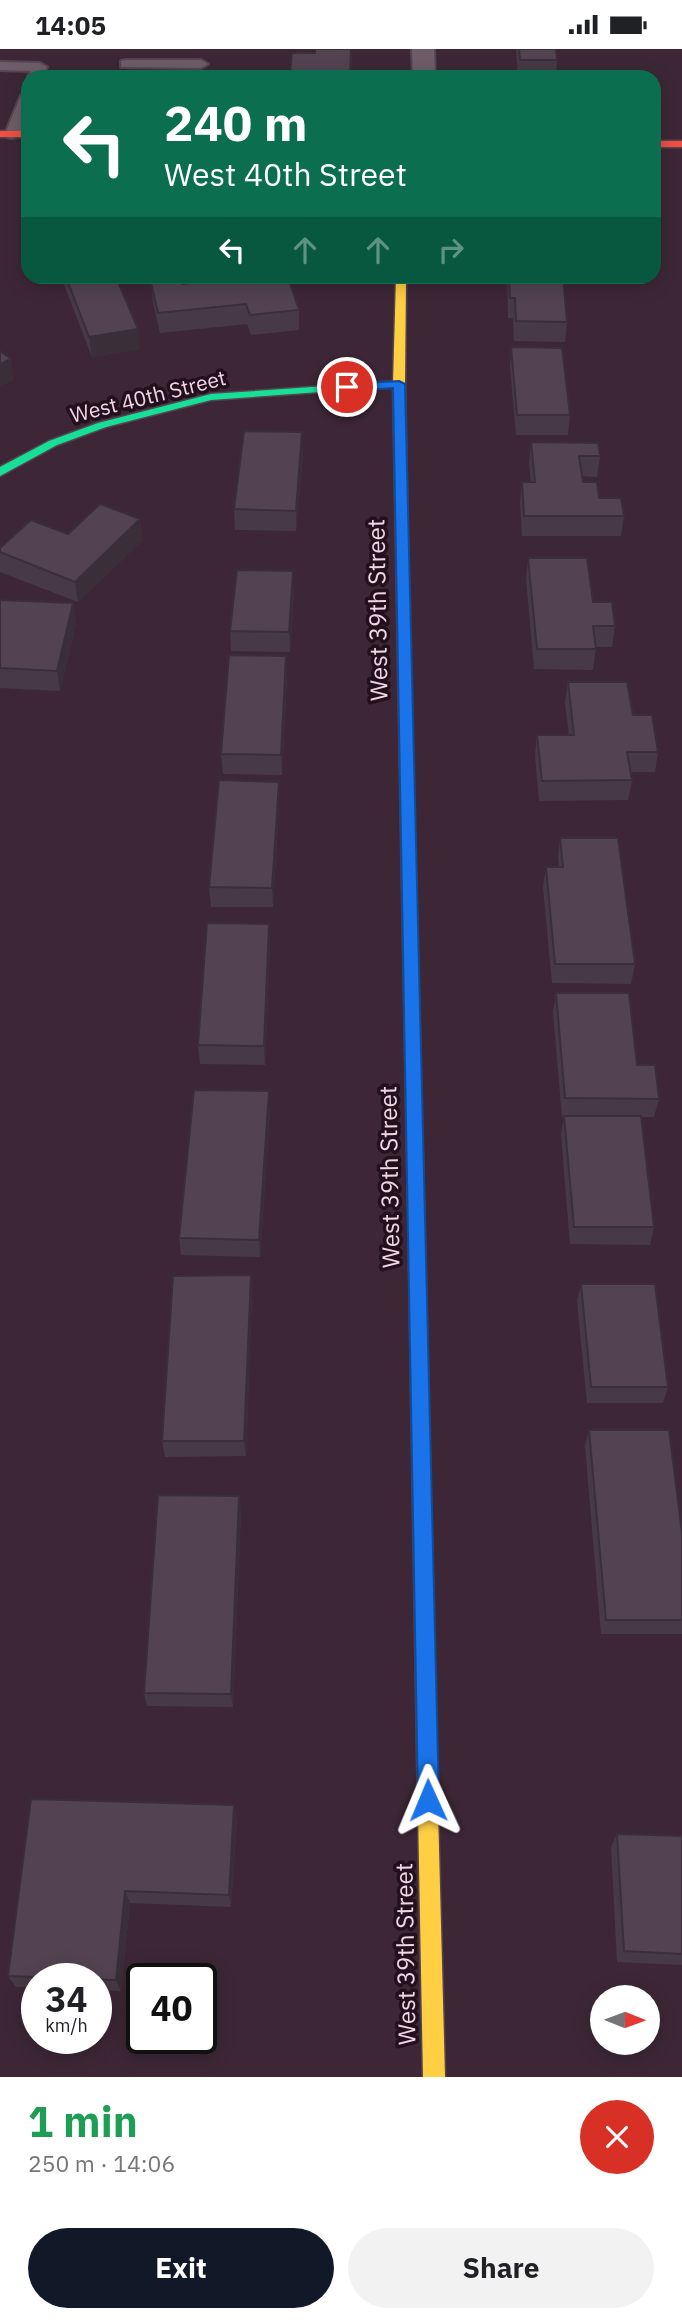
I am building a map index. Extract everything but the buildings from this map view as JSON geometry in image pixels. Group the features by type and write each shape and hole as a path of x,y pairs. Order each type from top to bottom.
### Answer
{"street":[{"path":"423,49 424,70"},
{"path":"661,144 682,144"},
{"name":"West 39th Street","path":"401,284 399,384 434,2077"},
{"name":"West 40th Street","path":"0,472 53,443 102,425 211,397 399,384"}],"lane":[{"path":"39,70 44,49"},
{"path":"126,63 201,64"},
{"path":"0,67 23,70"},
{"path":"13,134 21,113"}],"traffic: fast":[{"path":"0,472 53,443 102,425 211,397 399,384"},
{"path":"403,600 409,886"},
{"path":"416,1200 428,1811"}],"traffic: slow":[{"path":"401,284 399,384 403,600"},
{"path":"428,1811 434,2077"}],"traffic: jam":[{"path":"0,134 21,134"},
{"path":"661,144 682,144"},
{"path":"409,886 416,1200"}],"route":[{"path":"347,387 399,384 428,1800"}]}
